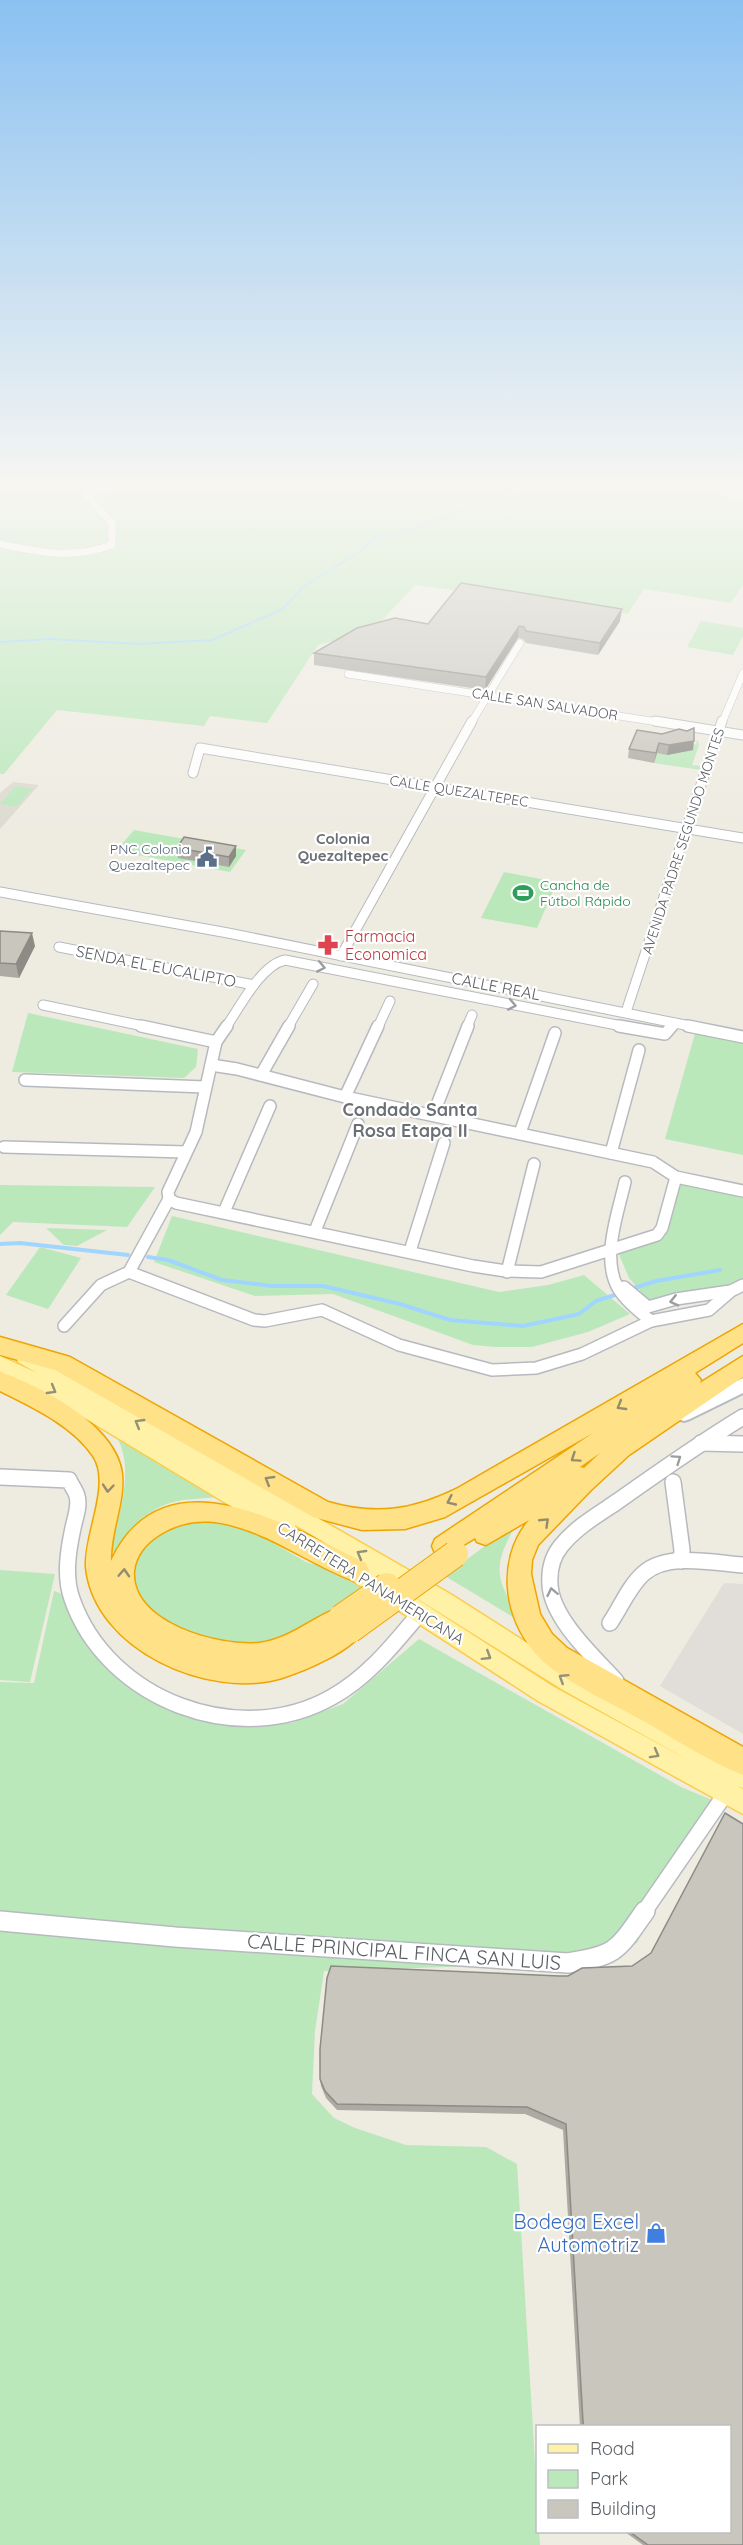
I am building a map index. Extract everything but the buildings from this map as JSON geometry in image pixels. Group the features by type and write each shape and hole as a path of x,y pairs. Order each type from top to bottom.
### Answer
{"highway":[{"path":"3,1353 62,1363 321,1510 354,1520 389,1521 408,1519 475,1489 743,1332"},
{"path":"0,1381 35,1398 80,1428 98,1445 109,1463 110,1487 101,1530 99,1567 102,1585 111,1604 131,1629 163,1648 192,1661 220,1669 246,1671 274,1668 307,1657 346,1624 743,1340"},
{"path":"450,1550 620,1450 743,1365"},
{"path":"620,1450 529,1538 519,1565 519,1585 531,1622 553,1653 637,1704 743,1762"},
{"path":"346,1624 280,1652 243,1657 226,1656 191,1646 143,1619 127,1598 123,1568 128,1551 149,1527 165,1518 197,1510 229,1514 248,1521 357,1571"}],"main road":[{"name":"CARRETERA PANAMERICANA","path":"3,1353 36,1380 357,1571 546,1694 734,1798"},
{"name":"CARRETERA PANAMERICANA","path":"3,1353 39,1363 444,1602 571,1683 743,1778"}],"street":[{"path":"341,956 486,696 519,643"},
{"name":"AVENIDA PADRE SEGUNDO MONTES","path":"626,1012 718,731 743,673"},
{"name":"CALLE SAN SALVADOR","path":"348,674 743,735"},
{"name":"CALLE QUEZALTEPEC","path":"193,773 200,748 743,838"},
{"name":"CALLE REAL","path":"0,892 341,956 743,1037"},
{"name":"SENDA EL EUCALIPTO","path":"59,947 254,985"},
{"path":"675,1023 666,1034 655,1033 285,960 276,962 254,985 216,1042 196,1132 168,1192 170,1199 176,1203 410,1251 491,1271 541,1272 657,1235 662,1228 676,1177"},
{"path":"261,1075 313,984"},
{"path":"345,1097 390,1001"},
{"path":"43,1005 216,1042"},
{"path":"433,1115 472,1015"},
{"path":"520,1133 555,1032"},
{"path":"611,1153 639,1050"},
{"path":"211,1065 261,1075 345,1097 653,1162 676,1177 743,1191"},
{"path":"26,1080 205,1087"},
{"path":"224,1212 270,1106"},
{"path":"315,1231 358,1124"},
{"path":"410,1251 444,1143"},
{"path":"4,1147 186,1152"},
{"path":"507,1272 534,1164"},
{"path":"625,1182 612,1250 614,1281 631,1304 651,1321"},
{"path":"64,1326 101,1285 129,1272 170,1199"},
{"path":"129,1272 254,1320 265,1321 322,1310 399,1345 492,1370 536,1368 582,1354 651,1321 710,1310 737,1288"},
{"path":"614,1281 648,1307 676,1299 737,1288"},
{"path":"648,1431 743,1385"},
{"path":"637,1704 564,1622 552,1598 551,1566 558,1550 569,1536 700,1443 743,1417"},
{"path":"700,1443 743,1444"},
{"path":"0,1477 69,1480 77,1496 68,1577 72,1599 82,1623 94,1641 126,1673 166,1700 189,1710 219,1718 247,1718 302,1710 330,1698 373,1668 420,1613"},
{"path":"673,1482 682,1550 681,1561"},
{"path":"610,1623 644,1573 654,1566 681,1561 743,1565"},
{"name":"CALLE PRINCIPAL FINCA SAN LUIS","path":"0,1921 175,1937 568,1963 588,1959 620,1947 734,1798"}],"shaded area":[{"path":"13,782 39,785 0,829 0,793"},
{"path":"724,1583 743,1584 743,1734 660,1686"}],"green space":[{"path":"0,603 398,603 372,631 318,645 267,723 210,716 204,726 57,710 4,774 0,774"},
{"path":"560,603 635,603 628,614"},
{"path":"701,621 743,628 743,636 733,655 687,647"},
{"path":"659,733 698,741 699,745 692,765 702,766 701,770 654,763 655,751 697,744 696,741 655,743"},
{"path":"16,786 33,789 16,807 0,804"},
{"path":"134,830 246,850 230,872 116,851"},
{"path":"504,872 557,882 537,928 481,918"},
{"path":"28,1013 198,1049 196,1067 184,1078 12,1072"},
{"path":"696,1030 743,1039 743,1155 665,1139"},
{"path":"680,1182 743,1196 743,1279 730,1286 676,1293 649,1301 629,1278 618,1252 664,1238"},
{"path":"0,1185 155,1187 127,1227 13,1222 0,1235"},
{"path":"172,1216 499,1292 548,1285 584,1275 630,1314 588,1332 532,1347 473,1345 333,1294 255,1296 154,1262"},
{"path":"46,1228 107,1230 77,1246 64,1245"},
{"path":"40,1247 81,1258 48,1309 6,1295"},
{"path":"113,1430 221,1496 178,1501 159,1508 133,1526 117,1551 111,1552 124,1490 125,1474 120,1444"},
{"path":"199,1517 242,1525 306,1562 345,1573 371,1588 311,1626 278,1640 244,1646 220,1643 192,1634 166,1622 147,1608 135,1586 134,1568 138,1552 153,1534"},
{"path":"518,1521 505,1546 500,1567 500,1577 504,1588 518,1613 513,1617 445,1576"},
{"path":"0,1570 55,1574 30,1682 0,1680"},
{"path":"54,1591 62,1594 81,1632 155,1701 186,1717 221,1725 292,1723 343,1704 419,1639 681,1787 712,1800 637,1943 581,1970 508,1965 324,1971 315,2031 312,2094 334,2118 355,2128 406,2145 486,2147 517,2164 536,2479 536,2533 539,2533 540,2545 0,2545 0,1682 34,1683"}],"waterway":[{"path":"0,642 50,639 138,644 212,640 283,609 289,603"},
{"path":"0,1244 20,1243 128,1255"},
{"path":"148,1257 168,1260 222,1280 272,1286 323,1286 400,1304 450,1320 523,1326 579,1314 596,1301 618,1294"},
{"path":"634,1288 656,1281 720,1270"}],"place":[{"name":"PNC Colonia Quezaltepec","path":"207,857"},
{"name":"Cancha de Fútbol Rápido","path":"523,893"},
{"name":"Farmacia Economica","path":"328,945"},
{"name":"Bodega Excel Automotriz","path":"656,2233"}],"district":[{"name":"Colonia Quezaltepec","path":"343,848"},
{"name":"Condado Santa Rosa Etapa II","path":"410,1120"}]}
